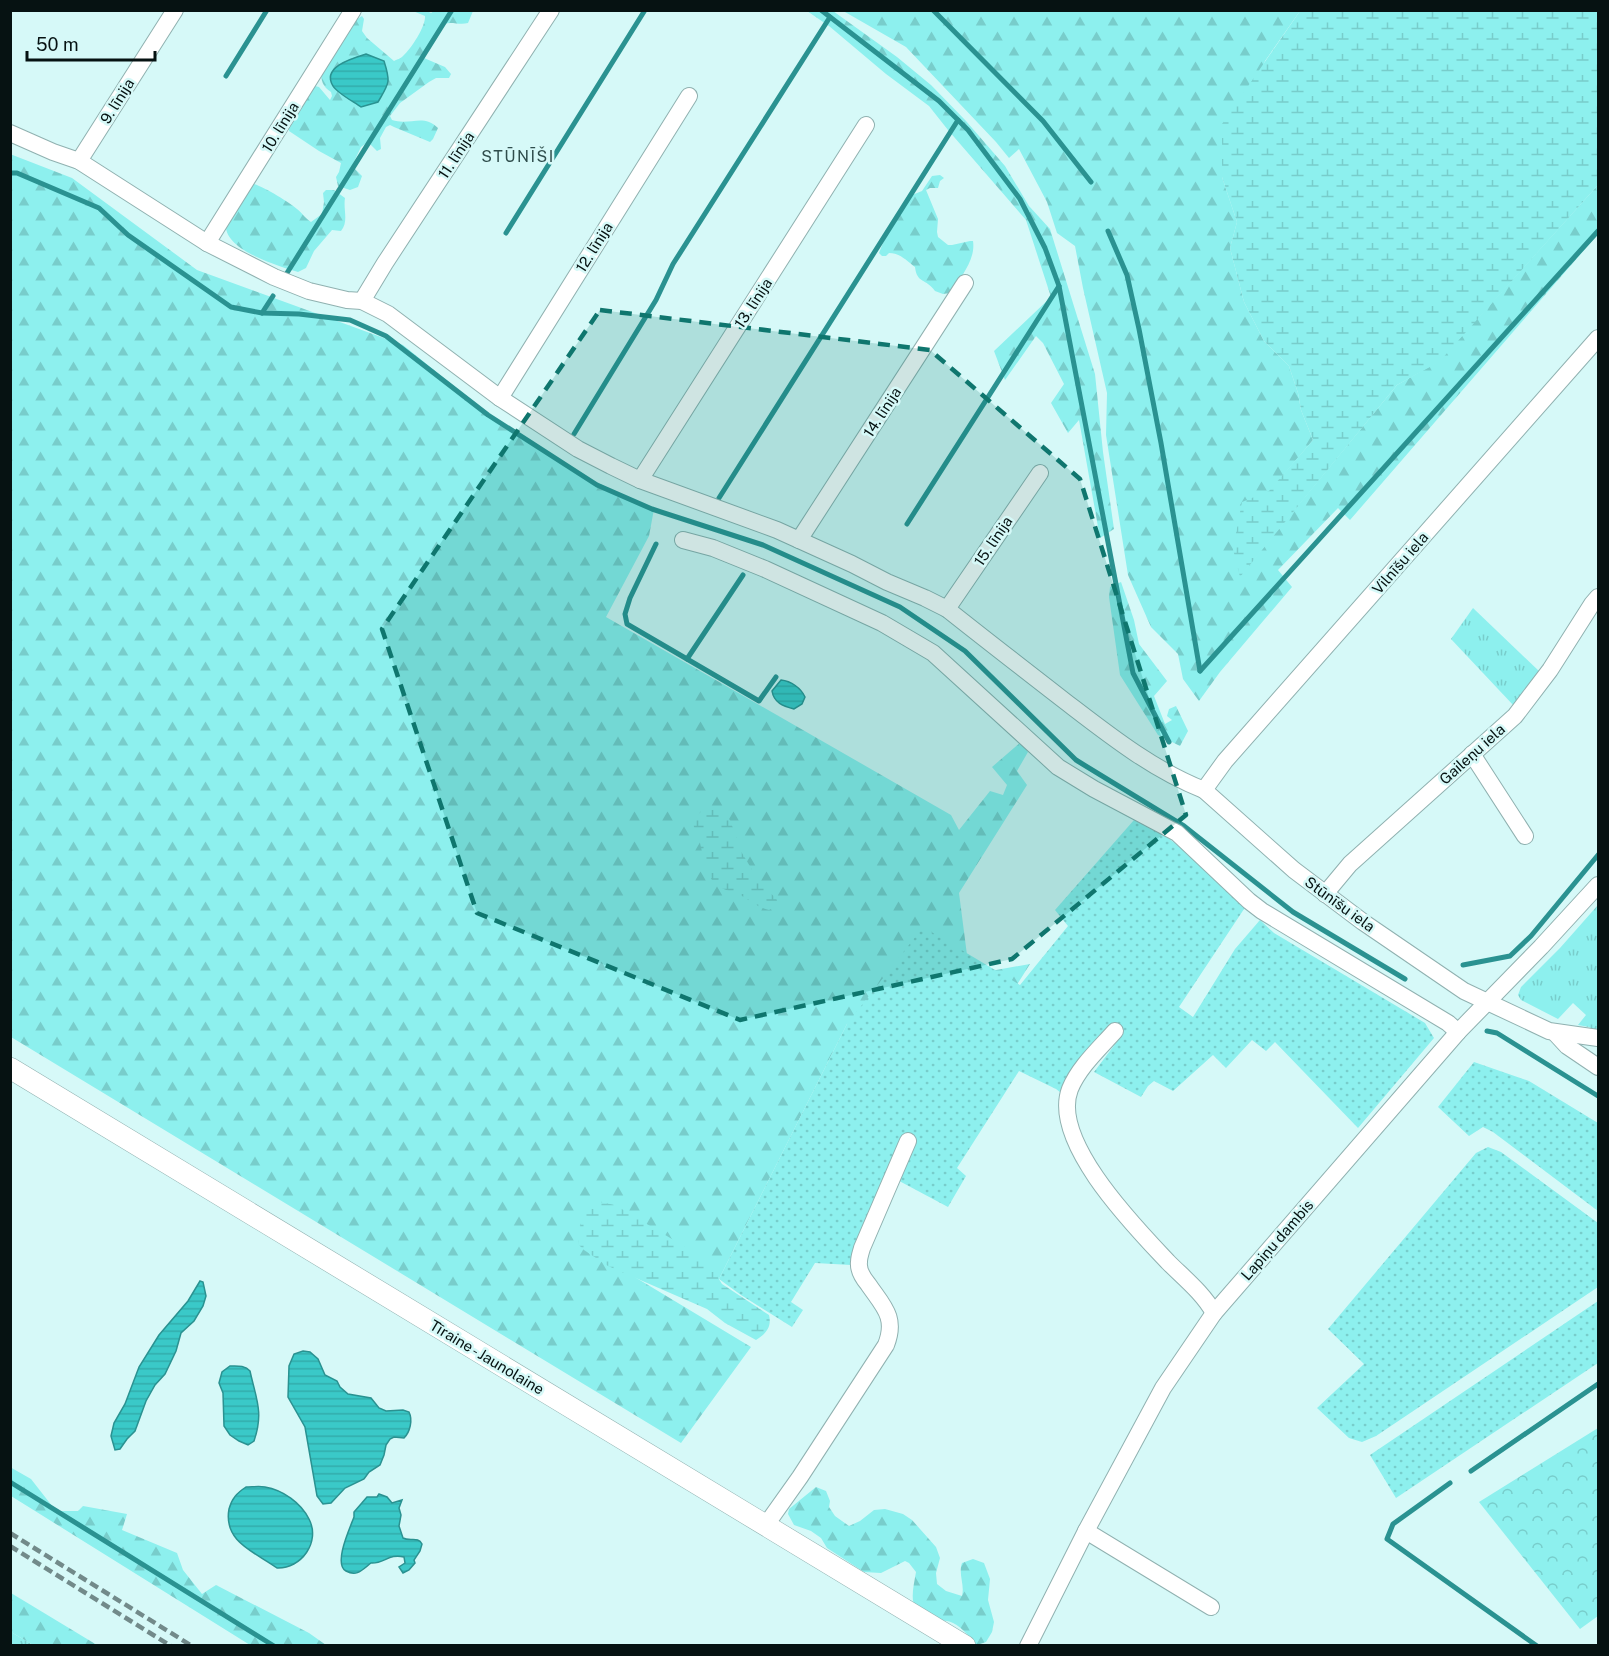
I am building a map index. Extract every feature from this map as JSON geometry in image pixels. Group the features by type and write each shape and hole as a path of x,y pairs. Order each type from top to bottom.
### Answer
{"main road":[{"name":"Tīraine - Jaunolaine","path":"10,1068 964,1646"}],"street":[{"name":"9. līnija","path":"79,161 175,10"},
{"name":"10. līnija","path":"207,243 353,10"},
{"name":"11. līnija","path":"362,301 391,253 551,10"},
{"name":"12. līnija","path":"500,398 689,96"},
{"name":"13. līnija","path":"640,480 866,125"},
{"name":"Stūnīšu iela","path":"10,133 79,161 207,243 274,277 309,291 346,300 362,301 388,314 500,398 578,449 640,480 777,530 946,609 1111,736 1163,770 1204,790 1294,870 1363,922 1464,991 1554,1033"},
{"name":"14. līnija","path":"799,540 965,283"},
{"name":"Vilnīšu iela","path":"1204,790 1225,761 1599,338"},
{"name":"15. līnija","path":"946,609 1040,473"},
{"path":"682,540 713,548 797,584 882,623 933,653 1058,767 1177,833 1258,908 1448,1023 1458,1032"},
{"name":"Gaileņu iela","path":"1326,894 1350,864 1515,716 1550,670 1592,604 1599,597"},
{"path":"1472,754 1525,836"},
{"name":"Lapiņu dambis","path":"1028,1646 1163,1388 1214,1313 1458,1032 1599,885"},
{"path":"1115,1031 1089,1060 1070,1090 1068,1111 1076,1142 1090,1169 1114,1203 1208,1302 1214,1313"},
{"path":"1554,1033 1599,1038"},
{"path":"1554,1033 1567,1046 1599,1067"},
{"path":"766,1524 800,1478 890,1335 891,1324 888,1313 862,1275 859,1264 862,1248 908,1141"},
{"path":"1086,1532 1211,1607"}],"highlighted area":[{"path":"600,310 930,350 1080,479 1186,815 1012,959 740,1020 477,913 382,629"}],"green space":[{"path":"845,10 1300,11 1265,61 1222,177 1237,222 1230,248 1244,302 1264,341 1289,366 1301,410 1313,440 1269,492 1242,503 1240,576 1397,385 1439,361 1598,185 1598,234 1350,520 1338,508 1278,570 1292,587 1220,672 1199,701 1183,679 1178,654 1151,627 1128,575 1106,435 1107,393 1075,246 1057,233 1047,202 1019,149 1009,158 906,47"},
{"path":"413,11 431,13 434,11 473,11 468,23 446,23 439,27 424,58 445,67 451,74 449,78 436,78 429,82 400,103 390,116 392,120 405,122 427,121 438,128 430,142 390,125 386,127 380,138 381,149 377,151 368,142 361,147 352,166 362,176 358,187 350,190 338,186 336,177 341,163 289,131 289,127 315,86 319,87 330,100 331,92 326,88 321,77 323,67 354,21 362,16 364,19 362,31 394,61 406,53 425,20 425,16"},
{"path":"807,11 833,11 897,57 931,85 1005,166 1029,206 1050,229 1095,374 1114,529 1100,538 1079,420 1068,433 1051,403 1064,384 1043,343 1036,336 1005,380 994,351 1051,297 1026,220 929,106"},
{"path":"1300,11 1598,11 1598,185 1439,362 1397,385 1240,577 1233,549 1242,502 1269,491 1313,440 1301,410 1289,366 1264,341 1244,302 1230,248 1237,222 1222,177 1222,124"},
{"path":"10,154 72,178 197,270 403,345 507,429 600,484 654,509 649,536 606,617 951,815 959,830 990,791 1003,795 1007,785 992,767 1021,742 1028,752 1017,771 1027,785 959,893 967,955 975,967 996,970 1030,964 1013,991 847,1024 719,1279 613,1205 585,1247 751,1347 681,1443 11,1037"},
{"path":"940,175 944,178 940,181 938,188 926,190 938,219 938,237 948,245 973,241 970,262 950,293 943,294 935,291 920,279 915,267 897,254 889,253 882,256 879,253 907,197 922,191 932,176"},
{"path":"250,183 281,198 311,222 322,214 323,193 326,190 334,190 345,198 345,219 341,231 332,230 314,251 306,268 298,272 253,255 233,241 227,233 226,223"},
{"path":"1121,582 1134,620 1139,644 1167,681 1154,696 1165,724 1172,720 1167,716 1169,709 1176,706 1188,731 1180,746 1158,735 1120,675 1109,597 1110,587"},
{"path":"1473,608 1540,672 1514,706 1451,639"},
{"path":"705,808 720,810 730,820 742,853 757,878 777,900 775,907 769,910 762,908 744,897 721,888 710,877 694,824 694,818"},
{"path":"1134,820 1168,838 1188,853 1246,906 1179,1007 1193,1017 1235,949 1260,920 1274,933 1425,1023 1434,1038 1358,1128 1275,1042 1266,1051 1252,1040 1226,1068 1213,1055 1173,1091 1154,1081 1141,1097 1094,1072 1122,1035 1113,1026 1065,1096 1056,1089 1019,1071 957,1168 966,1176 948,1207 888,1175 851,1265 815,1263 791,1302 803,1310 792,1327 719,1279 847,1024 923,927 1020,985 1068,926 1055,910"},
{"path":"1598,905 1598,1032 1578,1025 1586,1015 1573,1003 1558,1019 1521,1000 1518,995 1521,987"},
{"path":"1474,1062 1529,1081 1598,1123 1598,1211 1493,1132 1483,1127 1469,1136 1438,1107"},
{"path":"1488,1147 1501,1152 1598,1223 1598,1287 1376,1436 1362,1442 1349,1438 1317,1408 1364,1364 1328,1329 1476,1153"},
{"path":"600,1202 615,1205 707,1260 722,1284 769,1315 770,1323 765,1333 756,1340 725,1323 707,1309 608,1266 584,1250 579,1245 578,1238 581,1222 586,1208"},
{"path":"1598,1301 1598,1363 1396,1498 1370,1455"},
{"path":"1598,1428 1598,1616 1580,1629 1479,1502"},
{"path":"10,1467 31,1479 56,1511 78,1511 83,1506 127,1514 122,1530 177,1553 183,1570 202,1594 216,1585 309,1633 326,1645 250,1645 11,1496"},
{"path":"816,1487 826,1491 830,1501 829,1507 835,1516 849,1526 874,1510 885,1509 903,1514 912,1520 936,1547 940,1558 936,1573 937,1584 946,1591 962,1596 962,1563 973,1559 984,1563 990,1579 988,1600 994,1622 992,1632 986,1642 977,1645 953,1623 930,1619 917,1611 913,1600 916,1572 909,1563 905,1561 881,1573 864,1572 827,1548 821,1538 811,1531 794,1525 788,1514 789,1509"},
{"path":"10,1593 97,1645 33,1645 11,1632"},
{"path":"11,1632 33,1645 11,1645"}],"shaded area":[{"path":"366,54 384,61 388,83 378,102 361,107 338,92 330,79 331,74 340,64"},
{"path":"781,680 792,683 801,691 805,697 802,704 794,709 777,701 772,691"},
{"path":"200,1281 203,1282 206,1296 203,1306 194,1321 181,1333 176,1351 165,1374 155,1385 146,1401 135,1431 120,1449 115,1450 111,1436 114,1423 125,1404 139,1367 159,1335 188,1301"},
{"path":"303,1351 310,1352 318,1359 325,1375 337,1381 348,1394 371,1398 379,1408 386,1411 409,1412 411,1419 408,1433 404,1438 390,1439 380,1465 369,1472 364,1479 345,1488 331,1503 323,1504 317,1496 305,1427 288,1397 289,1366 294,1354"},
{"path":"230,1366 243,1367 250,1371 257,1398 259,1413 257,1431 254,1441 248,1445 230,1435 224,1426 223,1393 219,1383 222,1372"},
{"path":"246,1487 263,1487 285,1494 306,1513 312,1528 310,1545 301,1559 294,1564 277,1568 242,1545 231,1530 228,1520 229,1509 235,1496"},
{"path":"379,1494 387,1497 392,1503 402,1500 399,1508 401,1515 399,1526 403,1538 420,1542 422,1544 420,1551 414,1560 415,1563 403,1573 399,1567 405,1563 404,1557 399,1556 371,1563 359,1572 350,1573 342,1567 341,1561 354,1512 367,1497 377,1497"}],"waterway":[{"path":"226,76 267,10"},
{"path":"287,273 452,10"},
{"path":"506,233 645,10"},
{"path":"821,10 939,101 968,130 1020,199 1045,248 1059,286 1133,673 1169,742"},
{"path":"933,10 1043,121 1091,182"},
{"path":"574,434 656,300 673,264 830,17"},
{"path":"719,498 958,120"},
{"path":"10,173 17,173 99,208 128,235 231,307 262,313 299,314 350,320 386,336 488,415 597,485 652,509 763,545 900,607 965,651 1076,760 1184,826 1293,912 1405,979"},
{"path":"1108,231 1127,275 1139,329 1200,671"},
{"path":"1200,671 1598,231"},
{"path":"907,524 1059,286"},
{"path":"262,313 273,296"},
{"path":"656,544 630,598 625,614 627,624 759,701 776,677"},
{"path":"687,659 743,575"},
{"path":"1463,965 1510,956 1531,936 1598,855"},
{"path":"1487,1031 1497,1033 1598,1096"},
{"path":"1471,1471 1598,1384"},
{"path":"10,1482 274,1646"},
{"path":"1450,1483 1393,1524 1387,1539 1537,1646"}],"railway":[{"path":"10,1533 192,1646"},
{"path":"10,1546 171,1646"}],"district":[{"name":"STŪNĪŠI","path":"518,156"}]}
